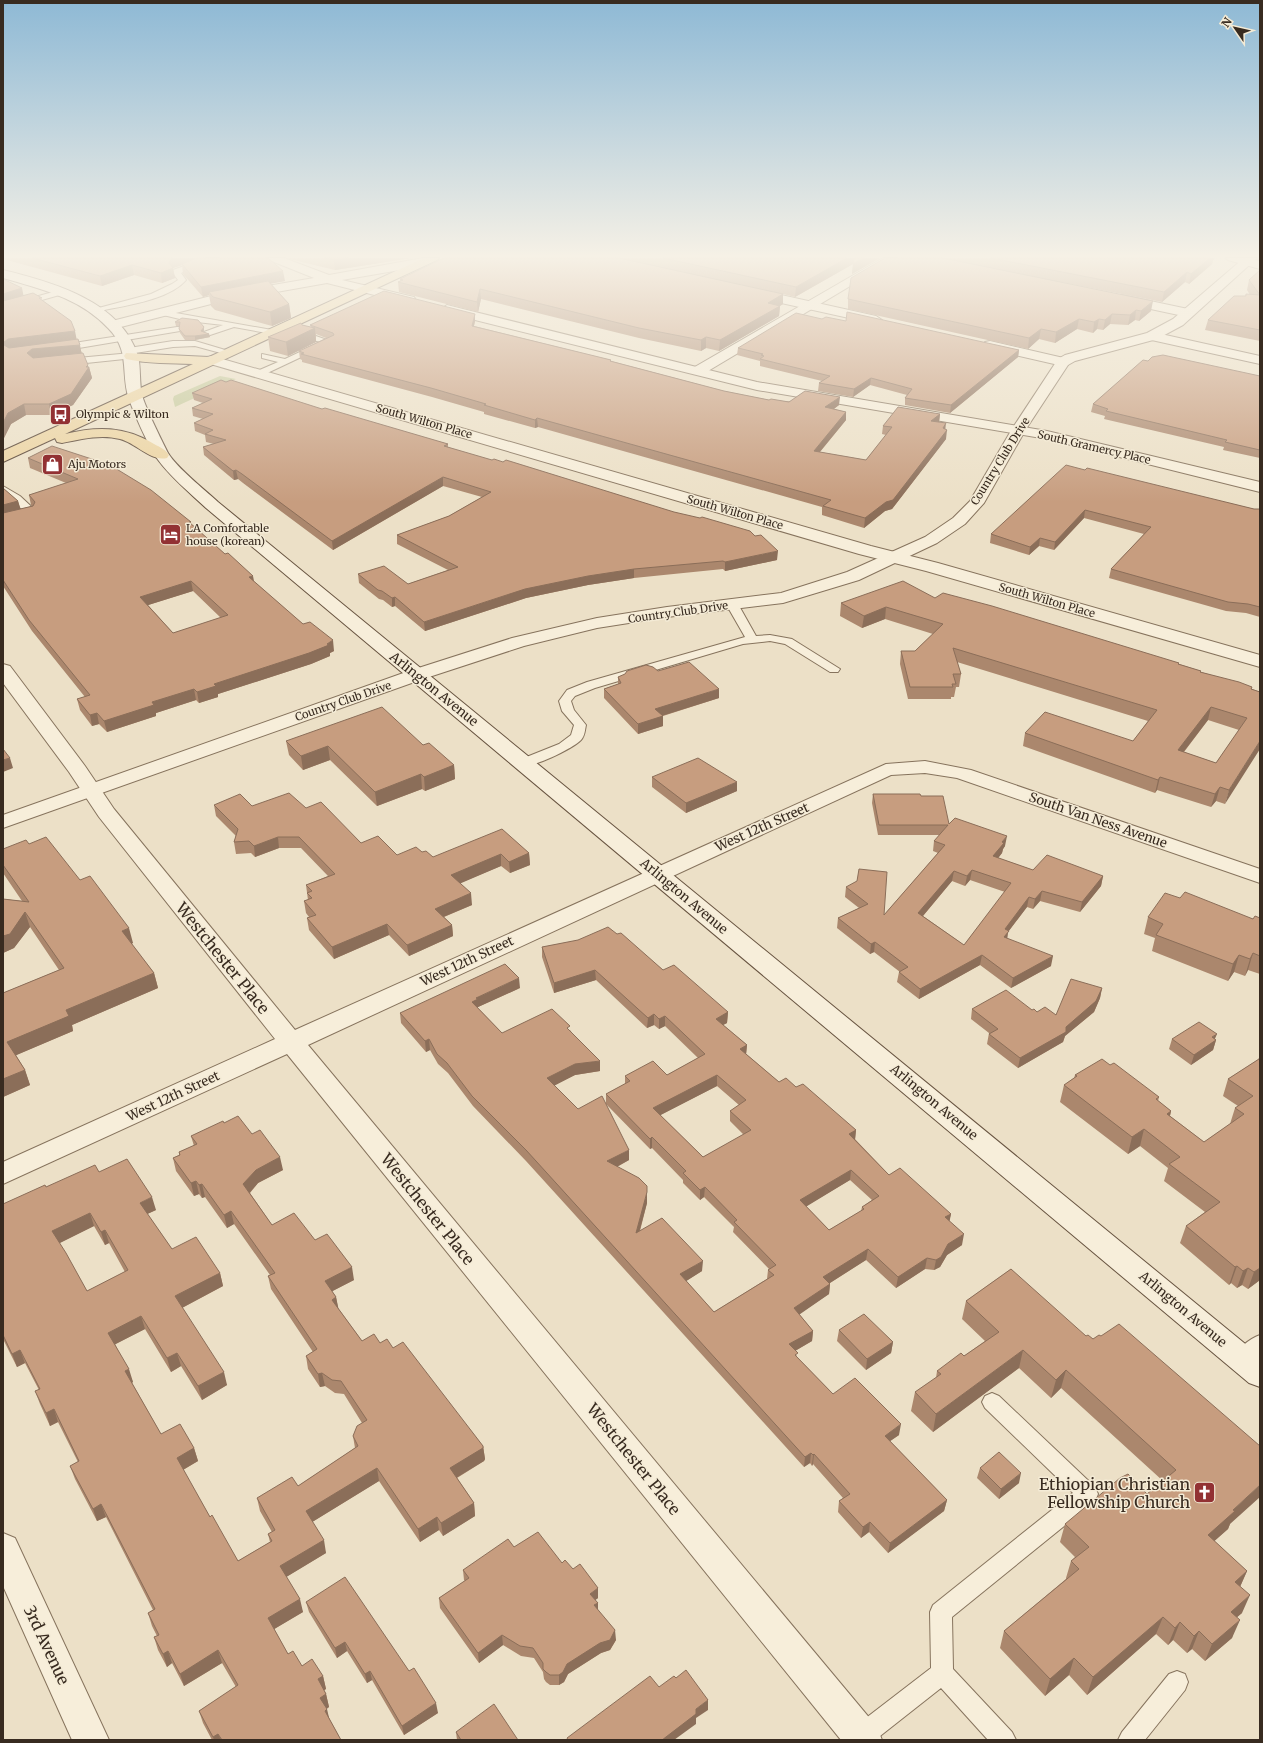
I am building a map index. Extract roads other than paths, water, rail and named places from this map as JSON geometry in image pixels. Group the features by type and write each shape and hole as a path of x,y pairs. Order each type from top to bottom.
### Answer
{"main road":[{"path":"3,457 256,339"},
{"path":"130,354 153,359 212,360"},
{"path":"18,450 86,433 105,432 128,436 162,455"}],"street":[{"path":"124,339 130,354 136,395"},
{"name":"South Gramercy Place","path":"571,339 782,391 1019,429 1260,487"},
{"path":"698,371 753,339"},
{"path":"979,343 1063,362 1070,358 1140,339"},
{"path":"1167,339 1260,360"},
{"name":"South Wilton Place","path":"212,360 1260,661"},
{"name":"Country Club Drive","path":"3,822 416,675 518,642 597,623 783,598 819,588 853,576 931,540 959,521 976,503 1019,429 1063,362"},
{"name":"Arlington Avenue","path":"136,395 162,455 186,482 212,505 658,874 1254,1359"},
{"name":"Westchester Place","path":"3,670 78,770 106,813 291,1042 862,1738"},
{"name":"West 12th Street","path":"3,1174 886,770 911,765 936,766"},
{"name":"South Van Ness Avenue","path":"936,766 964,774 1260,876"},
{"name":"3rd Avenue","path":"3,1549 91,1740"}],"lane":[{"path":"50,349 121,339"},
{"path":"57,362 130,354 180,339"},
{"path":"258,374 329,342 319,339"},
{"path":"172,342 195,343 228,352"},
{"path":"265,356 284,361"},
{"path":"3,489 31,512 3,520"},
{"path":"732,604 752,640"},
{"path":"524,763 563,747 577,737 580,725 568,712 565,701 571,693 742,641 770,638 788,641 834,669"},
{"path":"992,1402 1088,1494 941,1612 942,1673 1004,1740"},
{"path":"862,1738 942,1673"},
{"path":"1130,1740 1177,1682"}],"place":[{"name":"Olympic & Wilton","path":"60,414"},
{"name":"Aju Motors","path":"53,464"},
{"name":"LA Comfortable house (korean)","path":"170,534"},
{"name":"Ethiopian Christian Fellowship Church","path":"1205,1493"}]}
